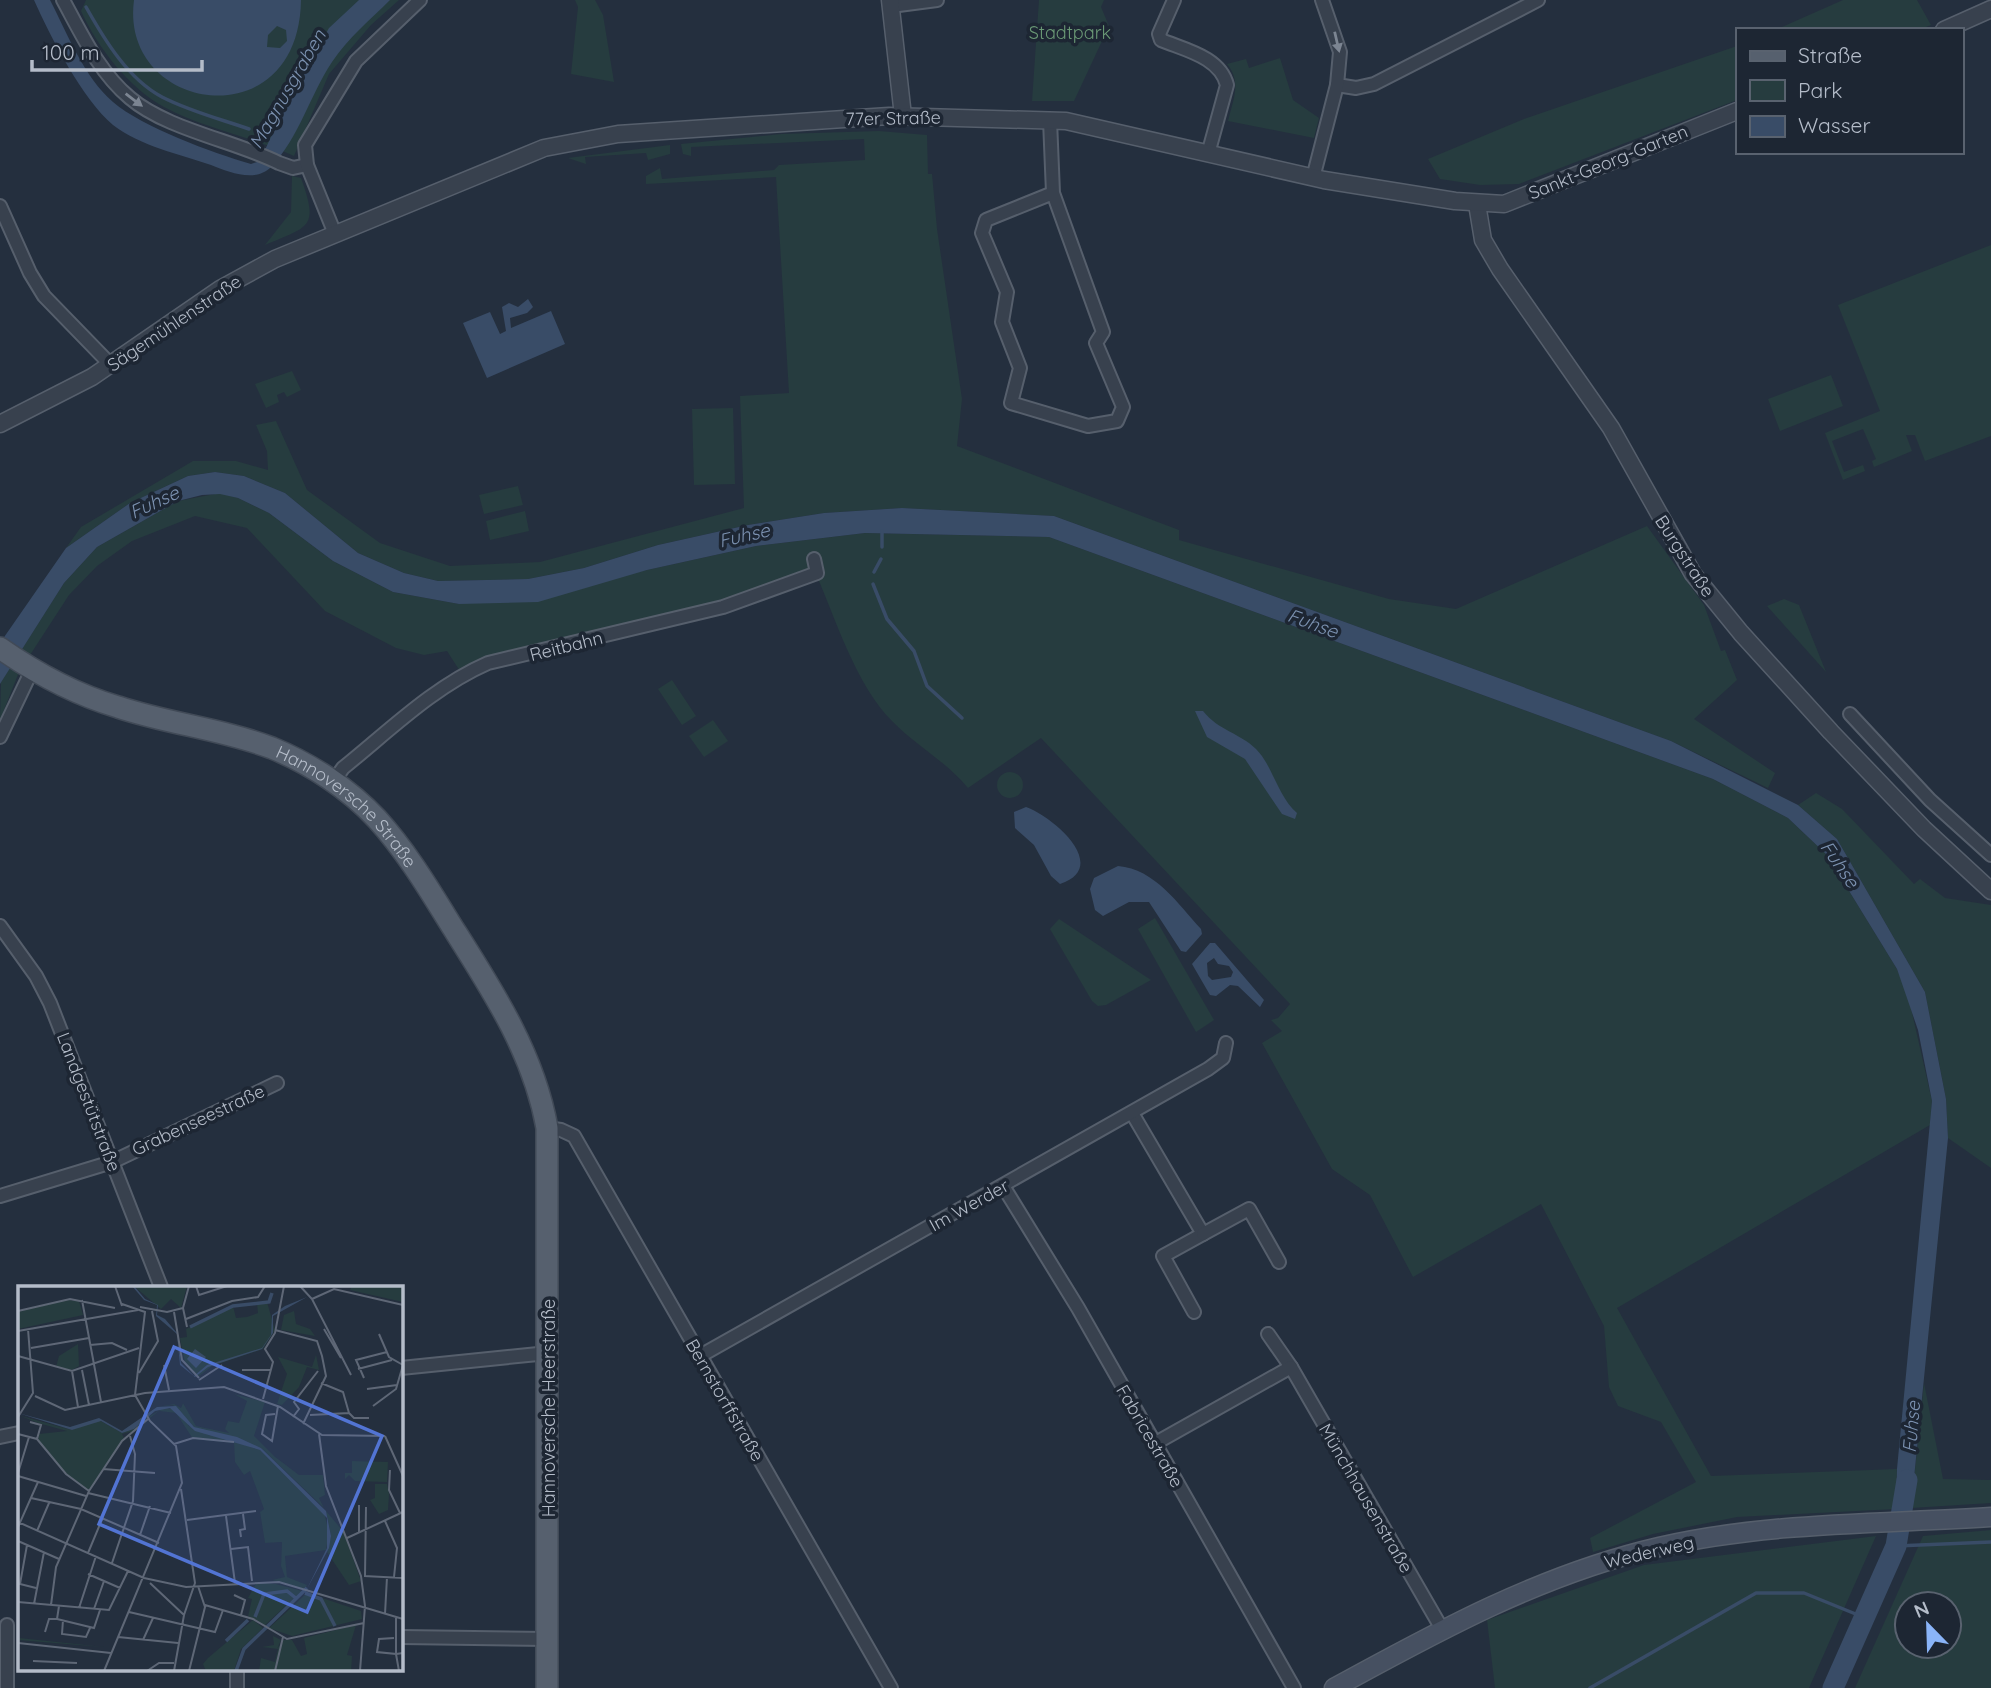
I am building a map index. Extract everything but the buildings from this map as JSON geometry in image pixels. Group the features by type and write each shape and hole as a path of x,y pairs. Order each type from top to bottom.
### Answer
{"main road":[{"name":"Hannoversche Straße","path":"0,648 28,668 67,689 120,708 270,747 299,760 333,782 384,828 407,857 457,934 520,1042 535,1077 547,1129"},
{"name":"Hannoversche Heerstraße","path":"547,1129 547,1688"},
{"name":"Wederweg","path":"1334,1688 1442,1629 1542,1583 1589,1566 1660,1546 1737,1534 1991,1517"}],"street":[{"path":"63,0 91,52 130,99 152,113 277,162 293,167 306,159"},
{"path":"335,234 306,159 309,134 356,61 420,0"},
{"path":"903,116 891,3 937,0"},
{"path":"1174,0 1159,34 1161,40 1216,65 1224,75 1227,85 1208,154"},
{"path":"1313,178 1337,85 1340,52 1322,0"},
{"path":"1337,85 1356,88 1374,84 1538,0"},
{"path":"1948,28 1991,9"},
{"name":"Sankt-Georg-Garten","path":"1477,204 1504,204 1736,111"},
{"name":"77er Straße","path":"428,195 544,148 618,134 783,121 903,116 1050,120 1094,125 1313,178 1477,204"},
{"path":"1050,120 1053,193 1103,332 1096,343 1123,407 1117,421 1088,426 1011,403 1020,368 1002,322 1007,292 982,233 986,220 1053,193"},
{"name":"Sägemühlenstraße","path":"0,424 111,365 219,289 275,259 428,195"},
{"name":"Burgstraße","path":"1477,204 1480,230 1489,250 1611,428 1692,574 1741,633 1831,732 1924,829 1991,891"},
{"path":"0,206 30,273 44,296 111,365"},
{"name":"Reitbahn","path":"333,782 344,768 441,688 466,673 488,663 723,607 817,573 814,559"},
{"path":"0,737 28,668"},
{"path":"1850,714 1930,800 1991,855"},
{"name":"Landgestütstraße","path":"0,926 36,976 50,1003 161,1286"},
{"name":"Im Werder","path":"700,1356 1215,1064 1223,1058 1226,1043"},
{"name":"Grabenseestraße","path":"0,1196 112,1162 277,1083"},
{"path":"1132,1113 1203,1234"},
{"name":"Bernstorffstraße","path":"547,1129 561,1130 573,1136 891,1688"},
{"name":"Fabricestraße","path":"1003,1186 1077,1308 1294,1688"},
{"path":"1194,1312 1163,1256 1249,1209 1279,1262"},
{"name":"Münchhausenstraße","path":"1268,1334 1291,1367 1442,1629"},
{"path":"402,1368 548,1353"},
{"path":"1154,1444 1291,1367"},
{"path":"0,1437 18,1433"},
{"path":"7,1688 9,1626"},
{"path":"402,1637 547,1639"},
{"path":"237,1670 237,1688"}],"green space":[{"path":"86,0 399,0 371,25 329,74 294,156 180,115 151,99 126,78 96,39 81,11"},
{"path":"575,0 595,0 603,15 614,82 571,74 578,7"},
{"name":"Stadtpark","path":"1039,0 1104,0 1101,7 1109,26 1074,101 1032,101"},
{"path":"1843,0 1917,0 1931,25 1924,28 1780,28"},
{"path":"1736,46 1736,100 1519,184 1480,185 1440,179 1428,159 1524,119"},
{"path":"1280,58 1293,100 1319,118 1314,138 1228,121 1235,84 1227,64 1246,59 1249,68"},
{"path":"879,131 927,135 928,174 932,174 937,229 962,399 957,446 1179,530 1179,540 1389,599 1456,609 1647,526 1704,605 1721,651 1725,650 1737,680 1694,719 1775,773 1768,788 1671,741 1054,516 902,508 824,513 748,525 658,545 584,568 528,579 438,581 404,573 358,553 285,493 244,476 215,472 188,476 130,503 66,548 81,527 193,461 236,461 268,470 267,451 256,425 276,421 307,490 380,543 450,566 540,562 744,508 740,396 789,393 776,177 646,184 646,176 660,168 662,179 774,170 779,165 865,160 864,139 691,147 691,156 683,154 681,144 781,134"},
{"path":"670,145 670,154 648,160 646,153 585,157 586,164 568,158"},
{"path":"292,176 301,178 309,207 307,223 292,234 265,245 291,212"},
{"path":"1991,245 1991,436 1925,461 1915,435 1906,435 1912,451 1874,467 1872,461 1876,459 1863,429 1832,441 1844,472 1863,465 1865,471 1843,480 1825,433 1880,411 1838,305"},
{"path":"292,371 301,390 287,397 284,392 277,395 279,402 266,408 255,384"},
{"path":"1831,375 1843,406 1780,431 1768,399"},
{"path":"733,408 735,484 694,485 692,409"},
{"path":"518,486 523,505 484,514 479,495"},
{"path":"220,493 238,498 269,513 333,561 393,592 459,604 647,570 756,546 865,533 1049,537 1713,779 1788,818 1827,855 1897,969 1908,995 1932,1101 1930,1125 1617,1308 1711,1476 1897,1469 1896,1509 1737,1517 1653,1534 1593,1552 1590,1538 1696,1482 1661,1422 1618,1406 1609,1387 1604,1326 1541,1204 1413,1277 1370,1195 1332,1169 1262,1043 1282,1031 1271,1020 1278,1018 1290,1004 1041,738 968,788 901,730 879,706 857,671 816,574 694,615 523,657 465,679 447,651 424,655 396,648 325,611 247,528 195,516 132,541 97,566 69,595 19,672 0,720 1,682 64,583 97,547 178,501"},
{"path":"525,511 529,531 490,540 486,521"},
{"path":"1784,599 1799,605 1826,672 1767,606"},
{"path":"672,680 696,716 682,725 658,689"},
{"path":"713,720 728,741 704,757 689,736"},
{"path":"1010,772 1019,776 1023,785 1019,794 1010,798 1001,794 997,785 1001,776"},
{"path":"1816,793 1842,809 1914,884 1920,879 1945,898 1991,905 1991,1168 1948,1138 1946,1099 1925,992 1837,839 1798,805"},
{"path":"1155,918 1214,1020 1196,1032 1138,929"},
{"path":"1059,919 1151,980 1106,1005 1098,1006 1092,1001 1050,929"},
{"path":"1924,1383 1943,1479 1991,1480 1991,1503 1911,1508"},
{"path":"1991,1530 1991,1688 1855,1688 1893,1603 1893,1660 1963,1660 1963,1590 1899,1590 1923,1536"},
{"path":"1876,1536 1809,1688 1495,1688 1487,1620 1644,1565"}],"water":[{"path":"34,0 50,0 93,80 113,102 159,130 251,164 260,161 284,108 329,28 359,0 390,0 338,53 281,156 265,172 242,175 160,149 135,139 113,125 79,84"},
{"path":"134,0 301,0 293,45 272,75 243,92 211,95 180,87 153,68 137,38","holes":["277,26 286,30 287,41 280,48 267,47 268,35"]},
{"path":"528,299 533,307 527,313 510,318 511,328 551,311 565,344 487,378 463,323 490,312 500,334 506,331 502,307 509,303 518,307"},
{"path":"215,472 244,476 285,493 358,553 404,573 438,581 528,579 584,568 658,545 748,525 824,513 902,508 1054,516 1671,741 1798,805 1837,839 1925,992 1946,1099 1948,1138 1911,1508 1896,1509 1897,1469 1932,1101 1918,1030 1897,969 1827,855 1788,818 1713,779 1049,537 865,533 756,546 647,570 538,602 459,604 393,592 333,561 269,513 238,498 220,494 202,495 178,501 97,547 64,583 0,684 0,643 66,548 130,503 188,476"},
{"path":"1195,711 1203,711 1209,718 1256,749 1290,806 1297,813 1295,819 1282,814 1245,759 1207,737"},
{"path":"1026,807 1038,812 1063,831 1079,855 1080,866 1074,876 1060,884 1051,876 1034,845 1015,828 1014,812"},
{"path":"1118,866 1143,874 1165,889 1201,929 1202,934 1186,952 1181,951 1149,902 1129,902 1103,916 1095,910 1090,889 1094,878"},
{"path":"1210,943 1215,943 1264,1000 1260,1007 1238,986 1230,985 1216,996 1210,995 1192,964","holes":["1214,958 1218,964 1229,966 1233,972 1231,977 1212,980 1208,976 1207,963"]}],"waterway":[{"name":"Magnusgraben","path":"86,7 118,57 138,80 150,89 183,106 249,129"},
{"path":"882,531 882,547"},
{"path":"874,572 881,559"},
{"path":"873,584 887,619 914,651 927,686 962,718"},
{"name":"Fuhse","path":"1833,1688 1896,1546 1907,1480"},
{"path":"1896,1546 1991,1542"},
{"path":"1590,1688 1756,1593 1804,1593 1863,1617"}]}
